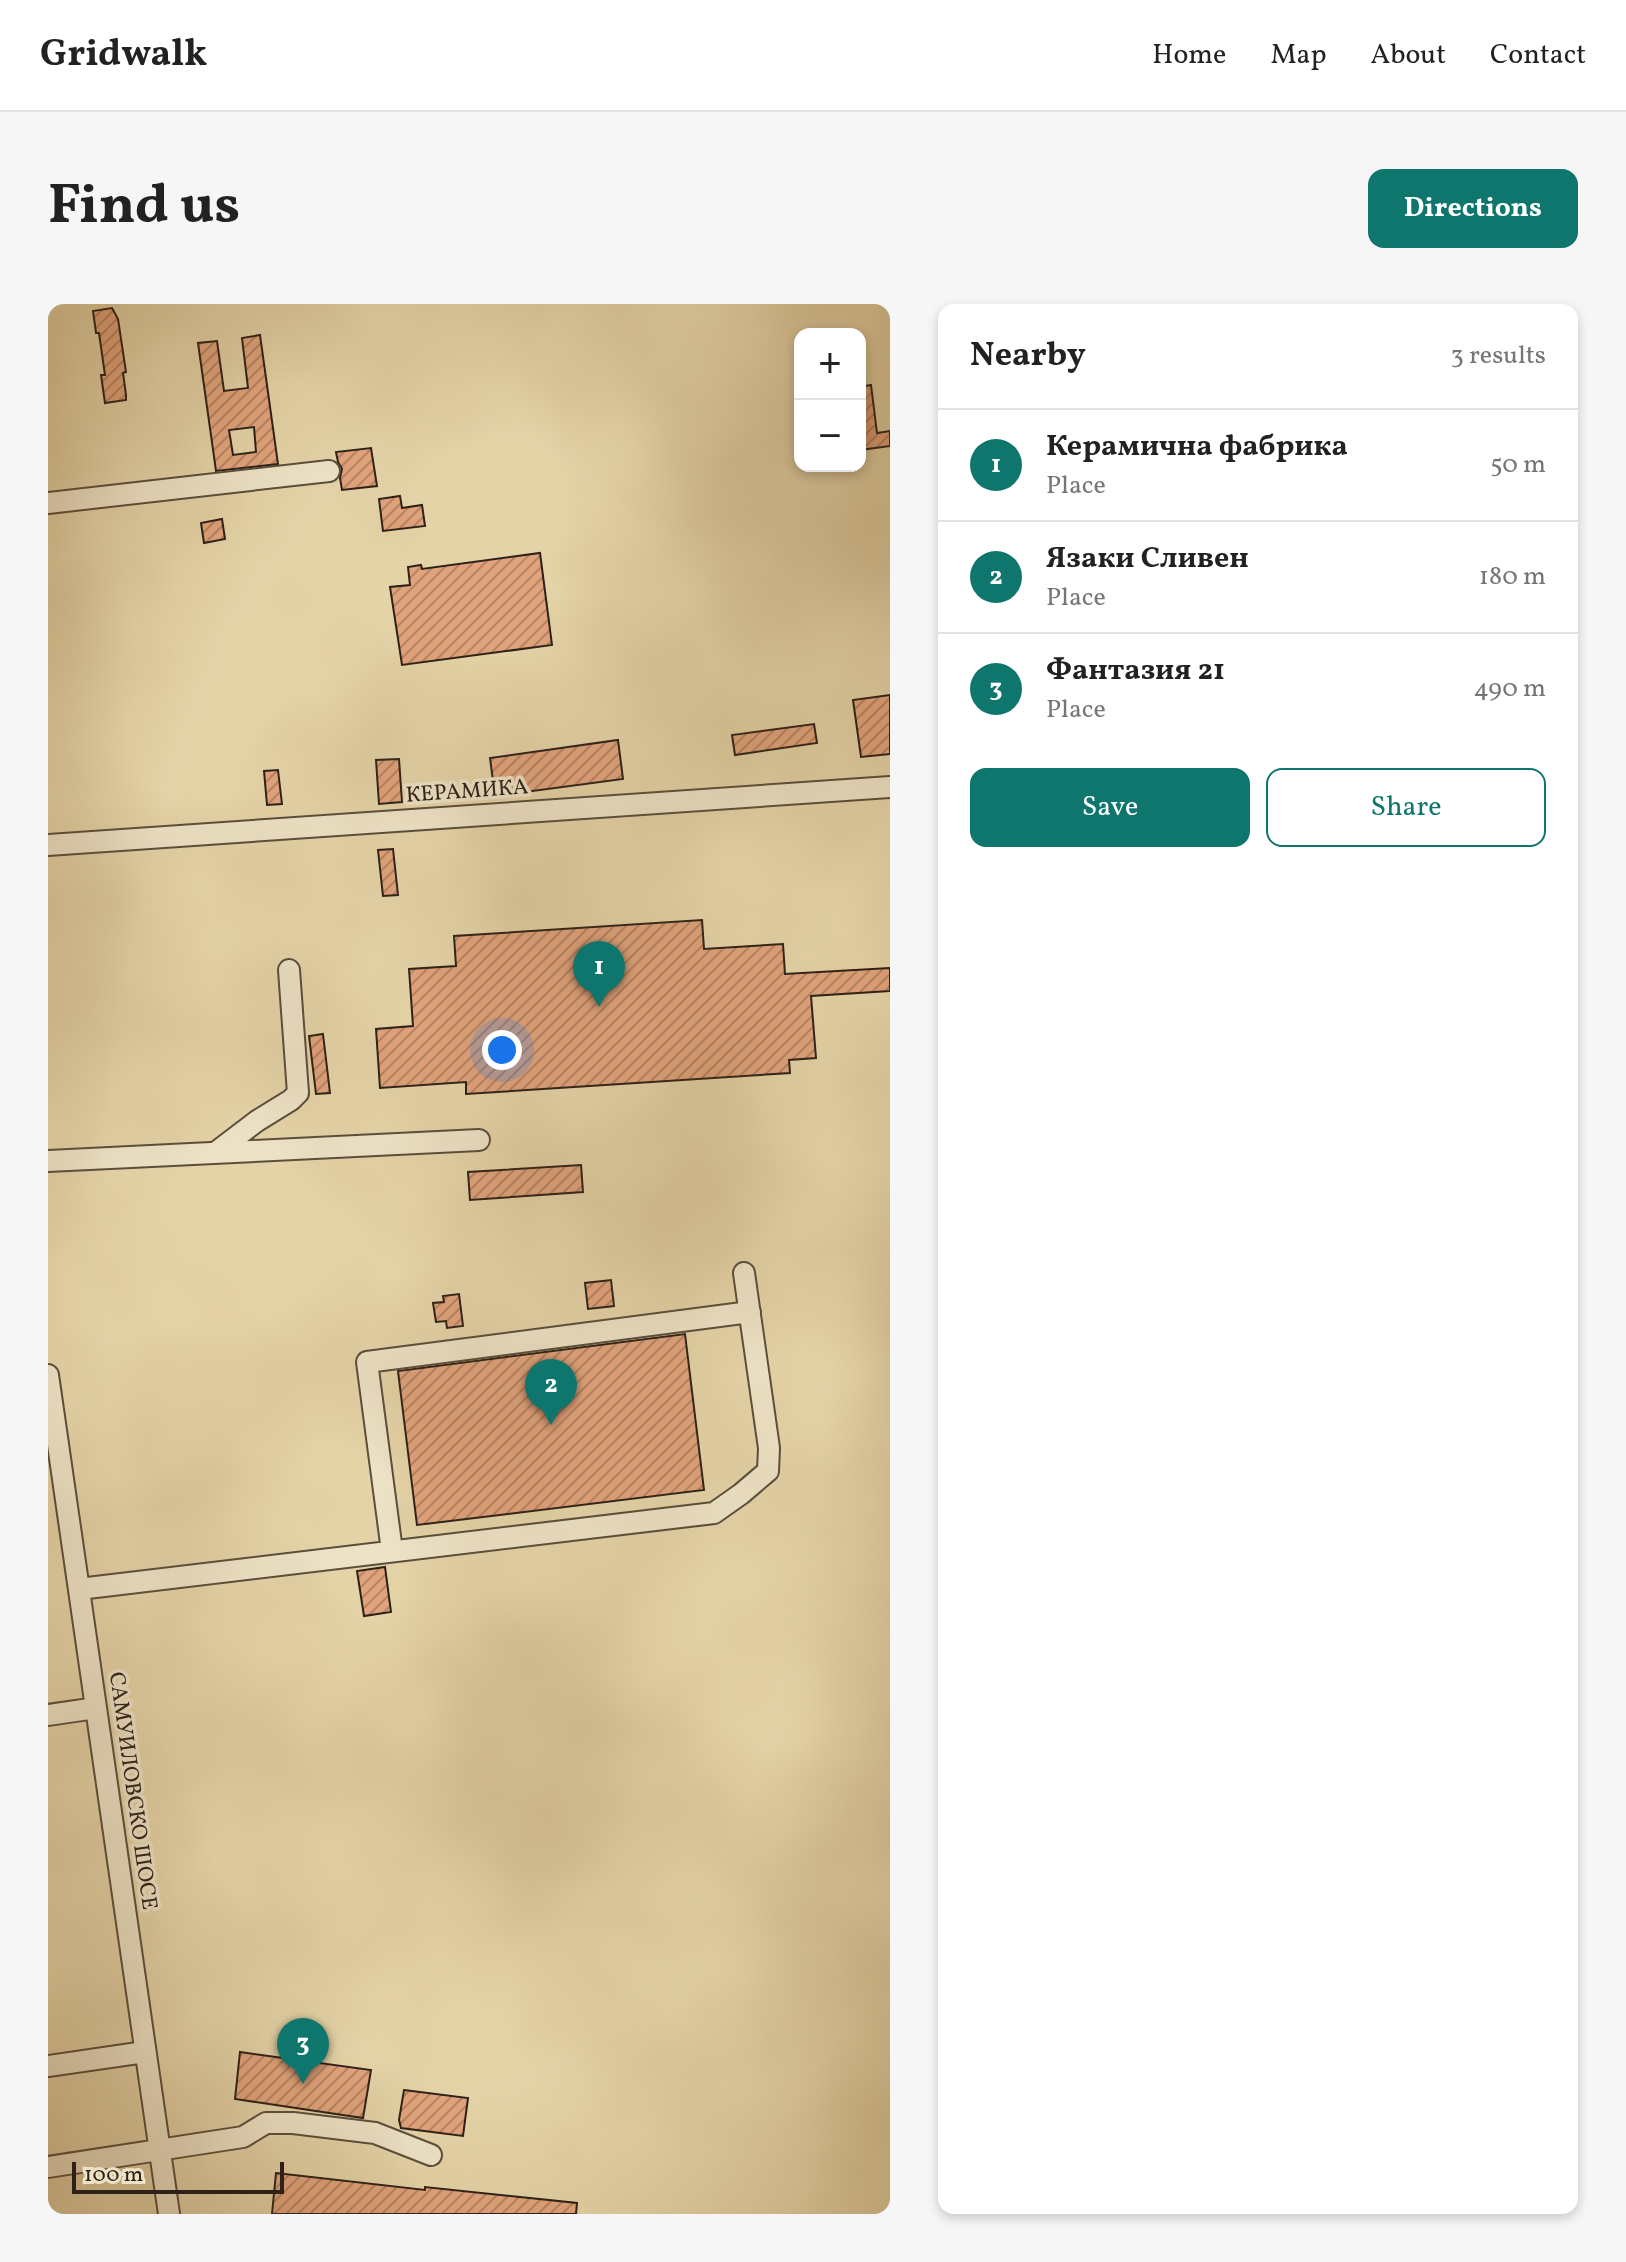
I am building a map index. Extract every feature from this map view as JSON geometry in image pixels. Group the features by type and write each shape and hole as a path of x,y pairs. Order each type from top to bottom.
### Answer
{"street":[{"path":"48,503 329,471"},
{"name":"КЕРАМИКА","path":"48,845 890,787"},
{"path":"215,1153 298,1093 289,970"},
{"path":"48,1161 479,1140"},
{"path":"79,1589 714,1513 768,1471 769,1448 744,1273"},
{"path":"392,1551 367,1362 750,1312"},
{"name":"САМУИЛОВСКО ШОСЕ","path":"48,1375 169,2214"},
{"path":"48,1715 96,1708"},
{"path":"48,2066 145,2052"},
{"path":"48,2167 243,2137 266,2123 293,2123 375,2133 431,2155"}],"building":[{"path":"112,308 118,319 126,372 123,373 126,400 105,403 101,375 105,375 93,311"},
{"path":"260,335 278,464 216,471 198,343 217,341 224,391 248,388 242,338","holes":["254,427 256,452 233,455 229,430"]},
{"path":"871,385 877,433 890,431 890,446 866,449 866,386"},
{"path":"371,448 377,486 342,490 342,469 336,452"},
{"path":"400,496 402,508 422,505 425,526 383,531 379,499"},
{"path":"222,519 225,539 204,543 201,523"},
{"path":"540,553 552,645 402,665 390,587 410,585 408,567 421,565 422,569"},
{"path":"890,695 890,754 861,757 853,700"},
{"path":"814,724 817,743 735,755 732,735"},
{"path":"618,740 623,779 495,796 490,758"},
{"path":"399,759 402,802 379,804 376,760"},
{"path":"278,770 282,804 267,805 264,771"},
{"path":"393,849 398,895 383,896 378,850"},
{"path":"702,920 704,949 783,944 785,974 890,968 890,991 811,996 816,1058 789,1060 790,1073 466,1094 466,1082 380,1088 376,1029 413,1026 409,969 456,966 454,936"},
{"path":"323,1034 330,1093 316,1094 309,1036"},
{"path":"581,1165 583,1192 470,1200 468,1172"},
{"path":"611,1280 614,1306 588,1309 585,1283"},
{"path":"459,1294 463,1326 447,1328 446,1321 436,1322 433,1303 444,1302 443,1296"},
{"path":"685,1334 704,1490 417,1525 398,1371"},
{"path":"385,1567 391,1612 364,1616 357,1571"},
{"path":"240,2052 371,2070 363,2118 235,2099"},
{"path":"404,2090 468,2098 463,2136 401,2128 399,2120"},
{"path":"276,2173 577,2203 576,2214 272,2214"}],"place":[{"name":"Керамична фабрика","path":"599,1007"},
{"name":"Язаки Сливен","path":"551,1425"},
{"name":"Фантазия 21","path":"303,2084"}]}
